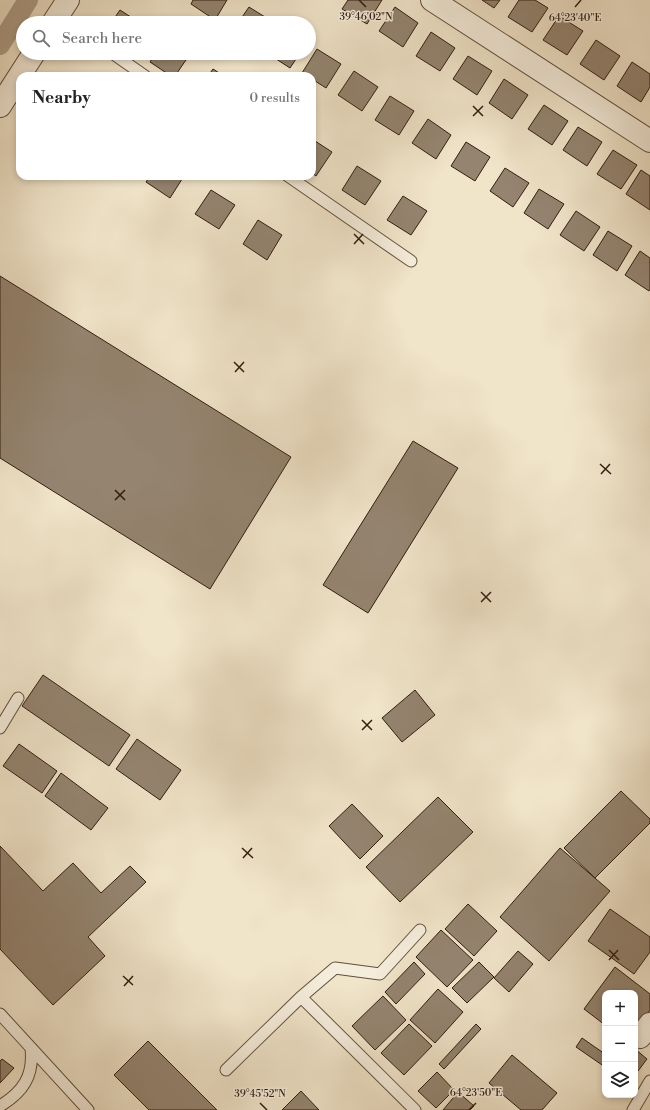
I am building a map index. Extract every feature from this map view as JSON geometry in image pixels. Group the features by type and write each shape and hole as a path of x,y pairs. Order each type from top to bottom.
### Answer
{"street":[{"path":"432,0 650,141"},
{"path":"22,72 30,60"},
{"path":"0,106 16,81"}],"lane":[{"path":"122,60 139,72"},
{"path":"294,180 411,261"},
{"path":"0,728 18,698"},
{"path":"226,1070 301,997 335,968 380,974 420,930"},
{"path":"301,997 415,1110"},
{"path":"0,1014 88,1110"},
{"path":"0,1106 21,1090 29,1076 32,1061 31,1048"},
{"path":"633,1110 650,1081"}],"building":[{"path":"193,0 227,0 217,16 209,16 191,4"},
{"path":"348,0 382,0 367,24 342,9"},
{"path":"482,0 500,0 494,8"},
{"path":"519,0 535,0 548,8 532,32 508,17"},
{"path":"249,7 263,16 243,16"},
{"path":"395,7 418,23 403,47 379,31"},
{"path":"120,10 129,16 116,16"},
{"path":"559,16 583,31 567,55 543,40"},
{"path":"431,32 455,48 440,71 416,56"},
{"path":"596,40 620,56 604,80 580,64"},
{"path":"317,49 341,64 326,88 316,82 316,72 303,72 310,60 316,60"},
{"path":"468,56 492,71 477,95 453,79"},
{"path":"151,60 186,60 178,72 165,72 150,62"},
{"path":"278,60 295,60 290,68"},
{"path":"632,62 650,74 650,87 641,102 617,86"},
{"path":"213,69 218,72 211,72"},
{"path":"354,71 378,87 362,111 338,95"},
{"path":"504,79 528,95 512,119 489,103"},
{"path":"390,96 414,111 399,135 375,120"},
{"path":"544,105 568,121 552,145 528,129"},
{"path":"428,119 451,135 436,159 412,143"},
{"path":"578,127 602,142 587,166 563,150"},
{"path":"316,142 332,152 316,176"},
{"path":"466,142 490,157 475,181 451,166"},
{"path":"613,150 637,165 621,189 597,174"},
{"path":"357,166 381,181 365,205 342,190"},
{"path":"505,168 529,183 513,207 490,191"},
{"path":"641,170 650,176 650,210 626,194"},
{"path":"147,180 181,180 170,198 146,182"},
{"path":"539,189 564,204 548,229 524,213"},
{"path":"211,190 235,205 219,229 195,214"},
{"path":"403,196 427,211 411,235 387,220"},
{"path":"576,211 600,227 584,251 560,235"},
{"path":"258,220 282,235 267,260 243,244"},
{"path":"608,231 632,246 617,271 593,255"},
{"path":"640,251 650,258 649,291 625,275"},
{"path":"0,276 291,457 210,589 0,458"},
{"path":"413,441 458,468 368,613 323,585"},
{"path":"43,675 130,735 109,766 22,706"},
{"path":"415,690 435,715 402,742 382,718"},
{"path":"137,739 181,770 160,800 116,769"},
{"path":"19,744 57,771 42,793 3,766"},
{"path":"61,773 108,808 91,830 45,796"},
{"path":"621,791 650,819 650,823 595,878 564,848"},
{"path":"438,797 473,832 400,902 366,867"},
{"path":"352,804 383,836 360,859 329,826"},
{"path":"0,846 43,891 73,863 101,893 130,866 146,882 88,937 105,956 53,1005 0,949"},
{"path":"560,848 610,891 549,961 500,917"},
{"path":"468,904 497,931 474,956 445,929"},
{"path":"610,909 650,937 650,952 634,974 588,941"},
{"path":"441,930 473,960 447,987 416,957"},
{"path":"518,951 533,964 509,992 494,978"},
{"path":"414,962 425,974 396,1004 385,992"},
{"path":"479,962 494,977 467,1003 452,988"},
{"path":"615,967 650,994 650,1010 638,1026 638,990 602,990 602,1023 584,1009"},
{"path":"438,989 463,1012 435,1043 410,1020"},
{"path":"383,996 406,1020 375,1050 352,1026"},
{"path":"409,1024 432,1046 404,1075 381,1053"},
{"path":"476,1024 481,1029 444,1069 439,1064"},
{"path":"582,1038 602,1052 602,1065 576,1047"},
{"path":"148,1041 217,1110 149,1110 114,1075"},
{"path":"638,1052 647,1059 638,1071"},
{"path":"512,1055 557,1093 542,1110 521,1110 489,1083"},
{"path":"2,1059 14,1068 0,1083 0,1061"},
{"path":"437,1072 454,1090 436,1108 418,1091"},
{"path":"301,1091 319,1110 282,1110"},
{"path":"458,1092 474,1106 470,1110 443,1110"}],"waterway":[{"path":"18,16 28,0"},
{"path":"0,45 16,19"}]}
